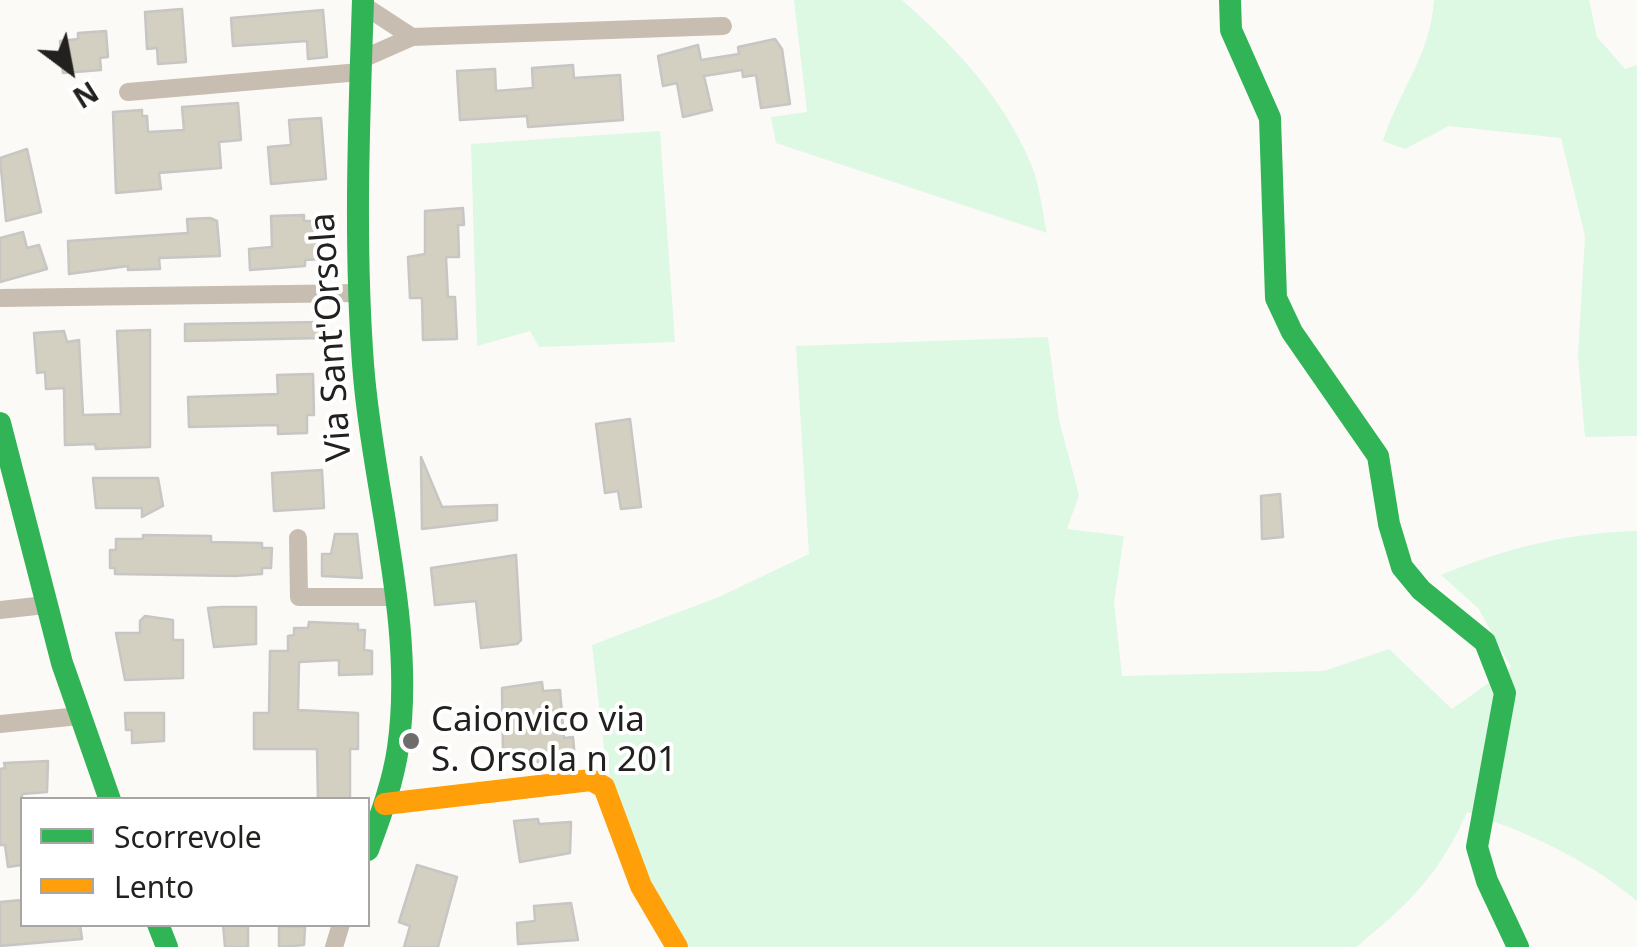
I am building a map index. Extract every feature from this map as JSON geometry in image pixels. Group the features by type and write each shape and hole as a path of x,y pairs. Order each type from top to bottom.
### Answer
{"street":[{"path":"1230,0 1231,30 1270,118 1276,298 1292,332 1378,456 1389,524 1402,567 1421,590 1486,642 1505,693 1477,847 1487,881 1518,947"},
{"path":"363,2 412,38"},
{"name":"Via Sant'Orsola","path":"363,2 360,292 367,407 394,597 401,697 398,748 385,804 370,845"},
{"path":"128,92 360,66 412,38 723,26"},
{"path":"0,298 360,292"},
{"path":"0,423 45,605 109,797"},
{"path":"298,538 299,597 394,597"},
{"path":"0,610 45,605"},
{"path":"0,724 79,716"},
{"path":"385,804 591,780 604,787 642,886 678,947"}],"green space":[{"path":"794,0 902,0 922,18 976,74 1020,140 1039,189 1047,233 776,143 771,117 807,112"},
{"path":"1434,0 1589,0 1597,37 1625,69 1637,65 1637,436 1585,437 1578,355 1585,236 1561,138 1449,126 1405,149 1383,141 1427,39"},
{"path":"660,131 675,342 539,347 530,331 477,346 471,144"},
{"path":"1048,337 1059,420 1079,495 1067,529 1124,536 1114,602 1122,676 1324,671 1389,649 1452,709 1511,667 1478,608 1441,575 1537,544 1637,531 1637,901 1556,849 1467,812 1446,853 1421,887 1356,947 684,947 649,880 606,766 592,645 719,597 809,554 796,346"}],"building":[{"path":"182,9 186,62 158,64 157,48 147,49 145,12"},
{"path":"323,10 327,57 308,59 307,41 233,46 231,18"},
{"path":"106,31 108,57 100,58 101,70 63,73 60,41 78,39 78,33"},
{"path":"775,39 782,49 790,104 761,108 756,75 743,77 742,70 704,76 712,110 683,117 677,83 663,86 658,56 698,45 701,60 739,54 738,47"},
{"path":"573,65 574,78 620,75 623,120 528,127 527,116 460,120 457,71 495,69 496,91 533,88 532,68"},
{"path":"238,103 241,140 219,142 221,168 159,173 161,189 116,193 113,112 142,110 142,116 147,116 148,132 184,130 182,107"},
{"path":"321,118 326,179 271,184 268,147 291,145 289,120"},
{"path":"27,149 41,212 6,221 0,158"},
{"path":"463,208 464,225 458,225 459,257 446,257 448,297 455,297 457,339 423,340 422,298 410,298 408,257 425,254 425,211"},
{"path":"304,215 304,221 321,221 322,259 305,260 305,266 250,270 249,249 272,247 271,216"},
{"path":"187,219 217,221 220,256 159,258 160,269 128,270 128,266 69,274 68,241 188,233"},
{"path":"23,232 27,248 39,245 47,269 0,282 0,238"},
{"path":"322,322 323,338 185,341 185,324"},
{"path":"150,330 150,447 96,449 95,444 65,445 64,388 46,389 45,372 37,373 34,333 64,331 67,342 79,340 83,415 121,414 117,331"},
{"path":"313,374 314,415 307,415 307,433 278,434 278,425 189,427 188,397 278,394 277,375"},
{"path":"630,419 641,507 621,509 618,491 605,493 596,424"},
{"path":"421,457 442,507 497,505 497,520 422,529"},
{"path":"322,470 324,508 274,511 272,473"},
{"path":"93,478 158,478 163,506 142,517 142,508 96,508"},
{"path":"1280,494 1283,537 1262,539 1261,496"},
{"path":"335,534 357,534 362,578 322,576 322,554 331,554"},
{"path":"143,535 211,536 211,542 262,543 262,548 272,548 271,568 262,568 262,574 235,576 115,574 115,568 110,568 110,550 116,550 116,539 143,539"},
{"path":"516,555 521,640 517,644 481,648 476,601 435,605 431,568"},
{"path":"256,607 256,644 214,647 208,608"},
{"path":"145,616 173,620 173,640 183,640 183,678 125,680 116,633 140,633 140,621"},
{"path":"309,622 358,624 358,630 365,630 364,650 372,651 372,674 339,675 339,660 299,662 298,710 358,713 358,749 350,749 350,797 318,797 317,749 254,749 254,713 269,713 270,651 288,651 288,636 294,635 294,628 308,628"},
{"path":"542,682 543,691 560,690 564,738 573,737 575,759 534,762 534,753 503,755 502,688"},
{"path":"125,713 164,713 164,741 132,743"},
{"path":"48,761 47,792 20,797 20,865 8,867 5,845 0,845 0,769 5,768 4,763"},
{"path":"538,819 539,824 571,822 570,853 520,862 514,821"},
{"path":"417,865 457,877 438,947 404,947 410,926 399,922"},
{"path":"20,900 20,927 80,927 82,939 0,946 0,902"},
{"path":"571,903 578,940 518,944 517,923 535,921 534,906"},
{"path":"223,927 248,927 248,947 225,947"},
{"path":"279,927 305,927 304,945 279,947"}],"traffic: fast":[{"path":"363,0 358,182 360,319 368,411 397,605 402,701 393,774 370,844"},
{"path":"1230,0 1231,30 1270,118 1276,298 1292,332 1378,456 1389,524 1402,567 1421,590 1485,642 1505,693 1477,847 1487,881 1518,947"},
{"path":"0,423 62,663 109,797"},
{"path":"159,927 167,947"}],"traffic: slow":[{"path":"385,804 591,780 604,787 641,886 677,947"}],"place":[{"name":"Caionvico via S. Orsola n 201","path":"411,741"}]}
